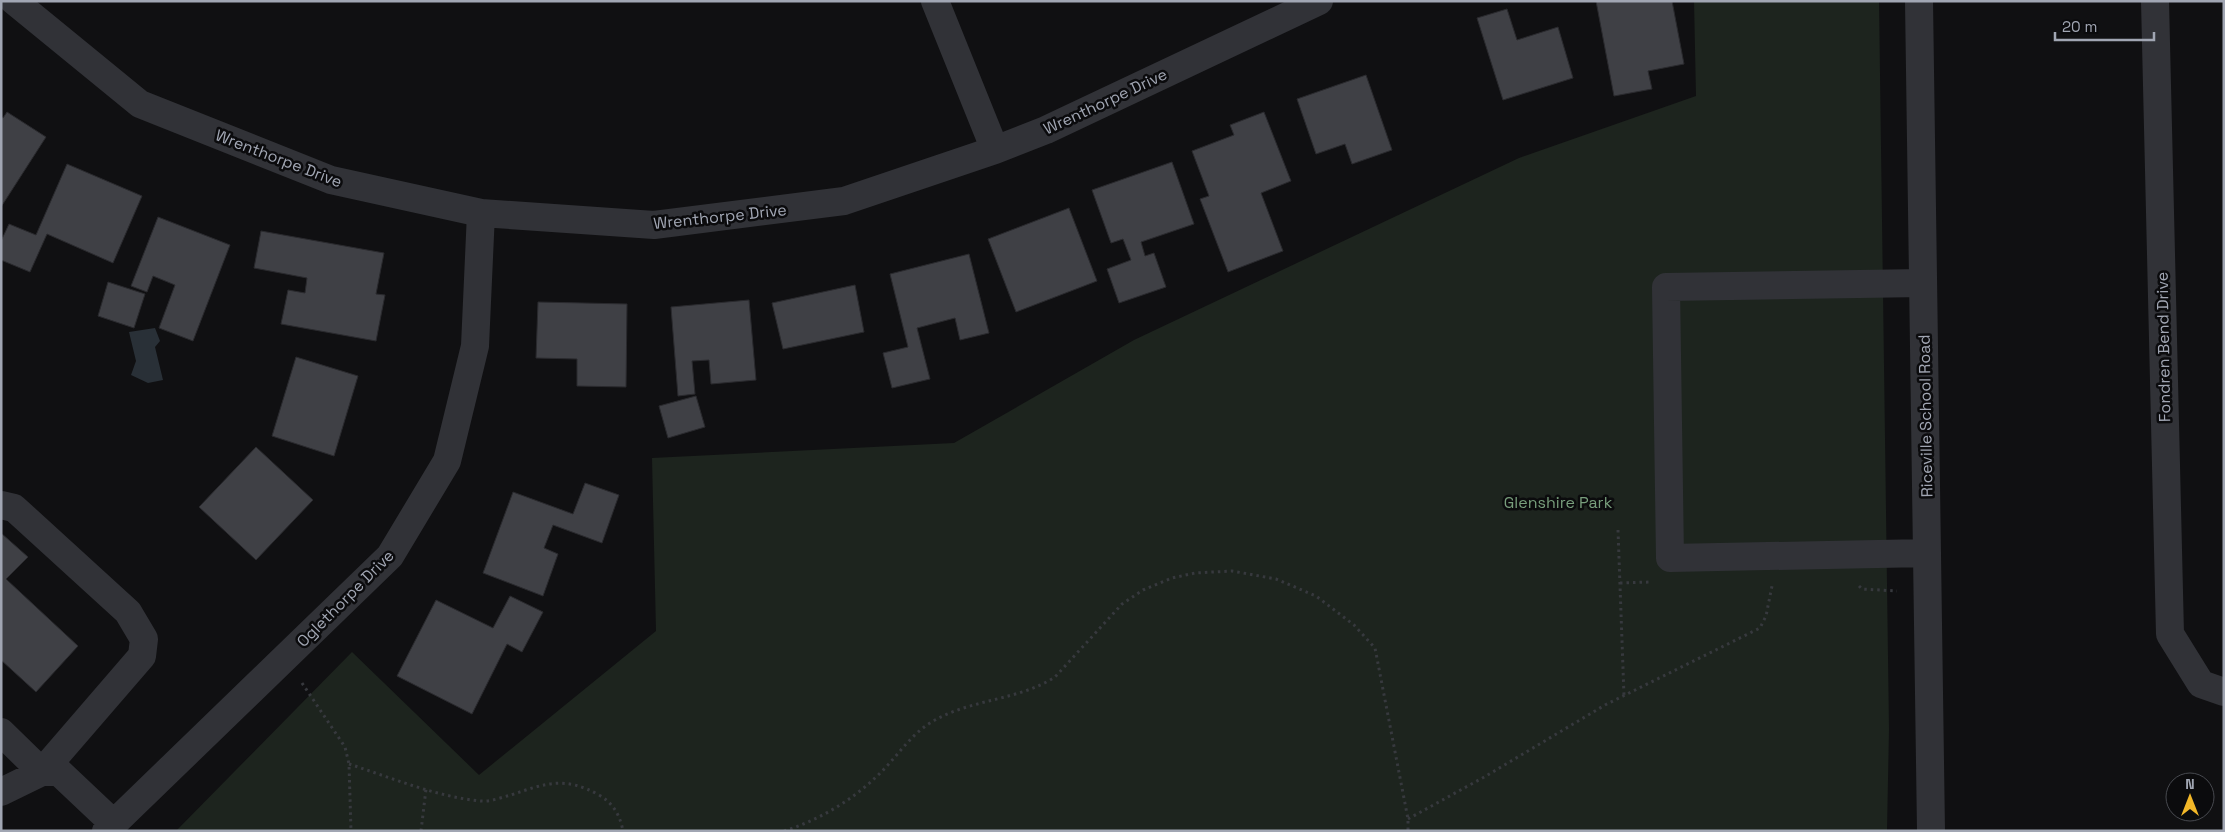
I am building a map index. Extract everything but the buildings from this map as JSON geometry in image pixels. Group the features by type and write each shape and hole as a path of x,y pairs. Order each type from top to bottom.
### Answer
{"street":[{"name":"Wrenthorpe Drive","path":"14,1 140,104 331,180 481,213 654,225 844,201 995,150 1046,130 1319,1"},
{"path":"935,1 995,150"},
{"name":"Riceville School Road","path":"1919,1 1931,831"},
{"name":"Fondren Bend Drive","path":"2155,1 2170,634 2212,688"},
{"name":"Oglethorpe Drive","path":"110,827 390,556 447,461 475,346 481,213"},
{"path":"1923,283 1666,288 1670,558 1927,553"},
{"path":"1,505 14,508 128,612 144,639 142,656 42,772 1,792"},
{"path":"1,732 42,772 59,772 110,827"}],"path":[{"path":"1618,530 1624,696"},
{"path":"1408,819 1486,776 1605,705 1760,628 1766,616 1774,578 1767,557"},
{"path":"784,831 845,801 876,778 915,734 930,723 954,710 1042,685 1055,677 1122,604 1144,590 1172,578 1195,573 1232,571 1276,579 1316,596 1354,625 1375,648 1408,819 1408,831"},
{"path":"285,658 345,747 349,764 351,831"},
{"path":"349,764 426,789 483,801 537,786 562,782 585,788 606,799 621,817 623,831"},
{"path":"421,831 426,789"}],"green space":[{"name":"Glenshire Park","path":"1694,1 1879,1 1889,729 1887,831 176,831 352,652 479,775 656,631 652,458 954,443 1134,340 1519,158 1696,96"}],"shaded area":[{"path":"155,328 160,341 155,347 163,380 148,383 131,375 136,361 129,332"}]}
